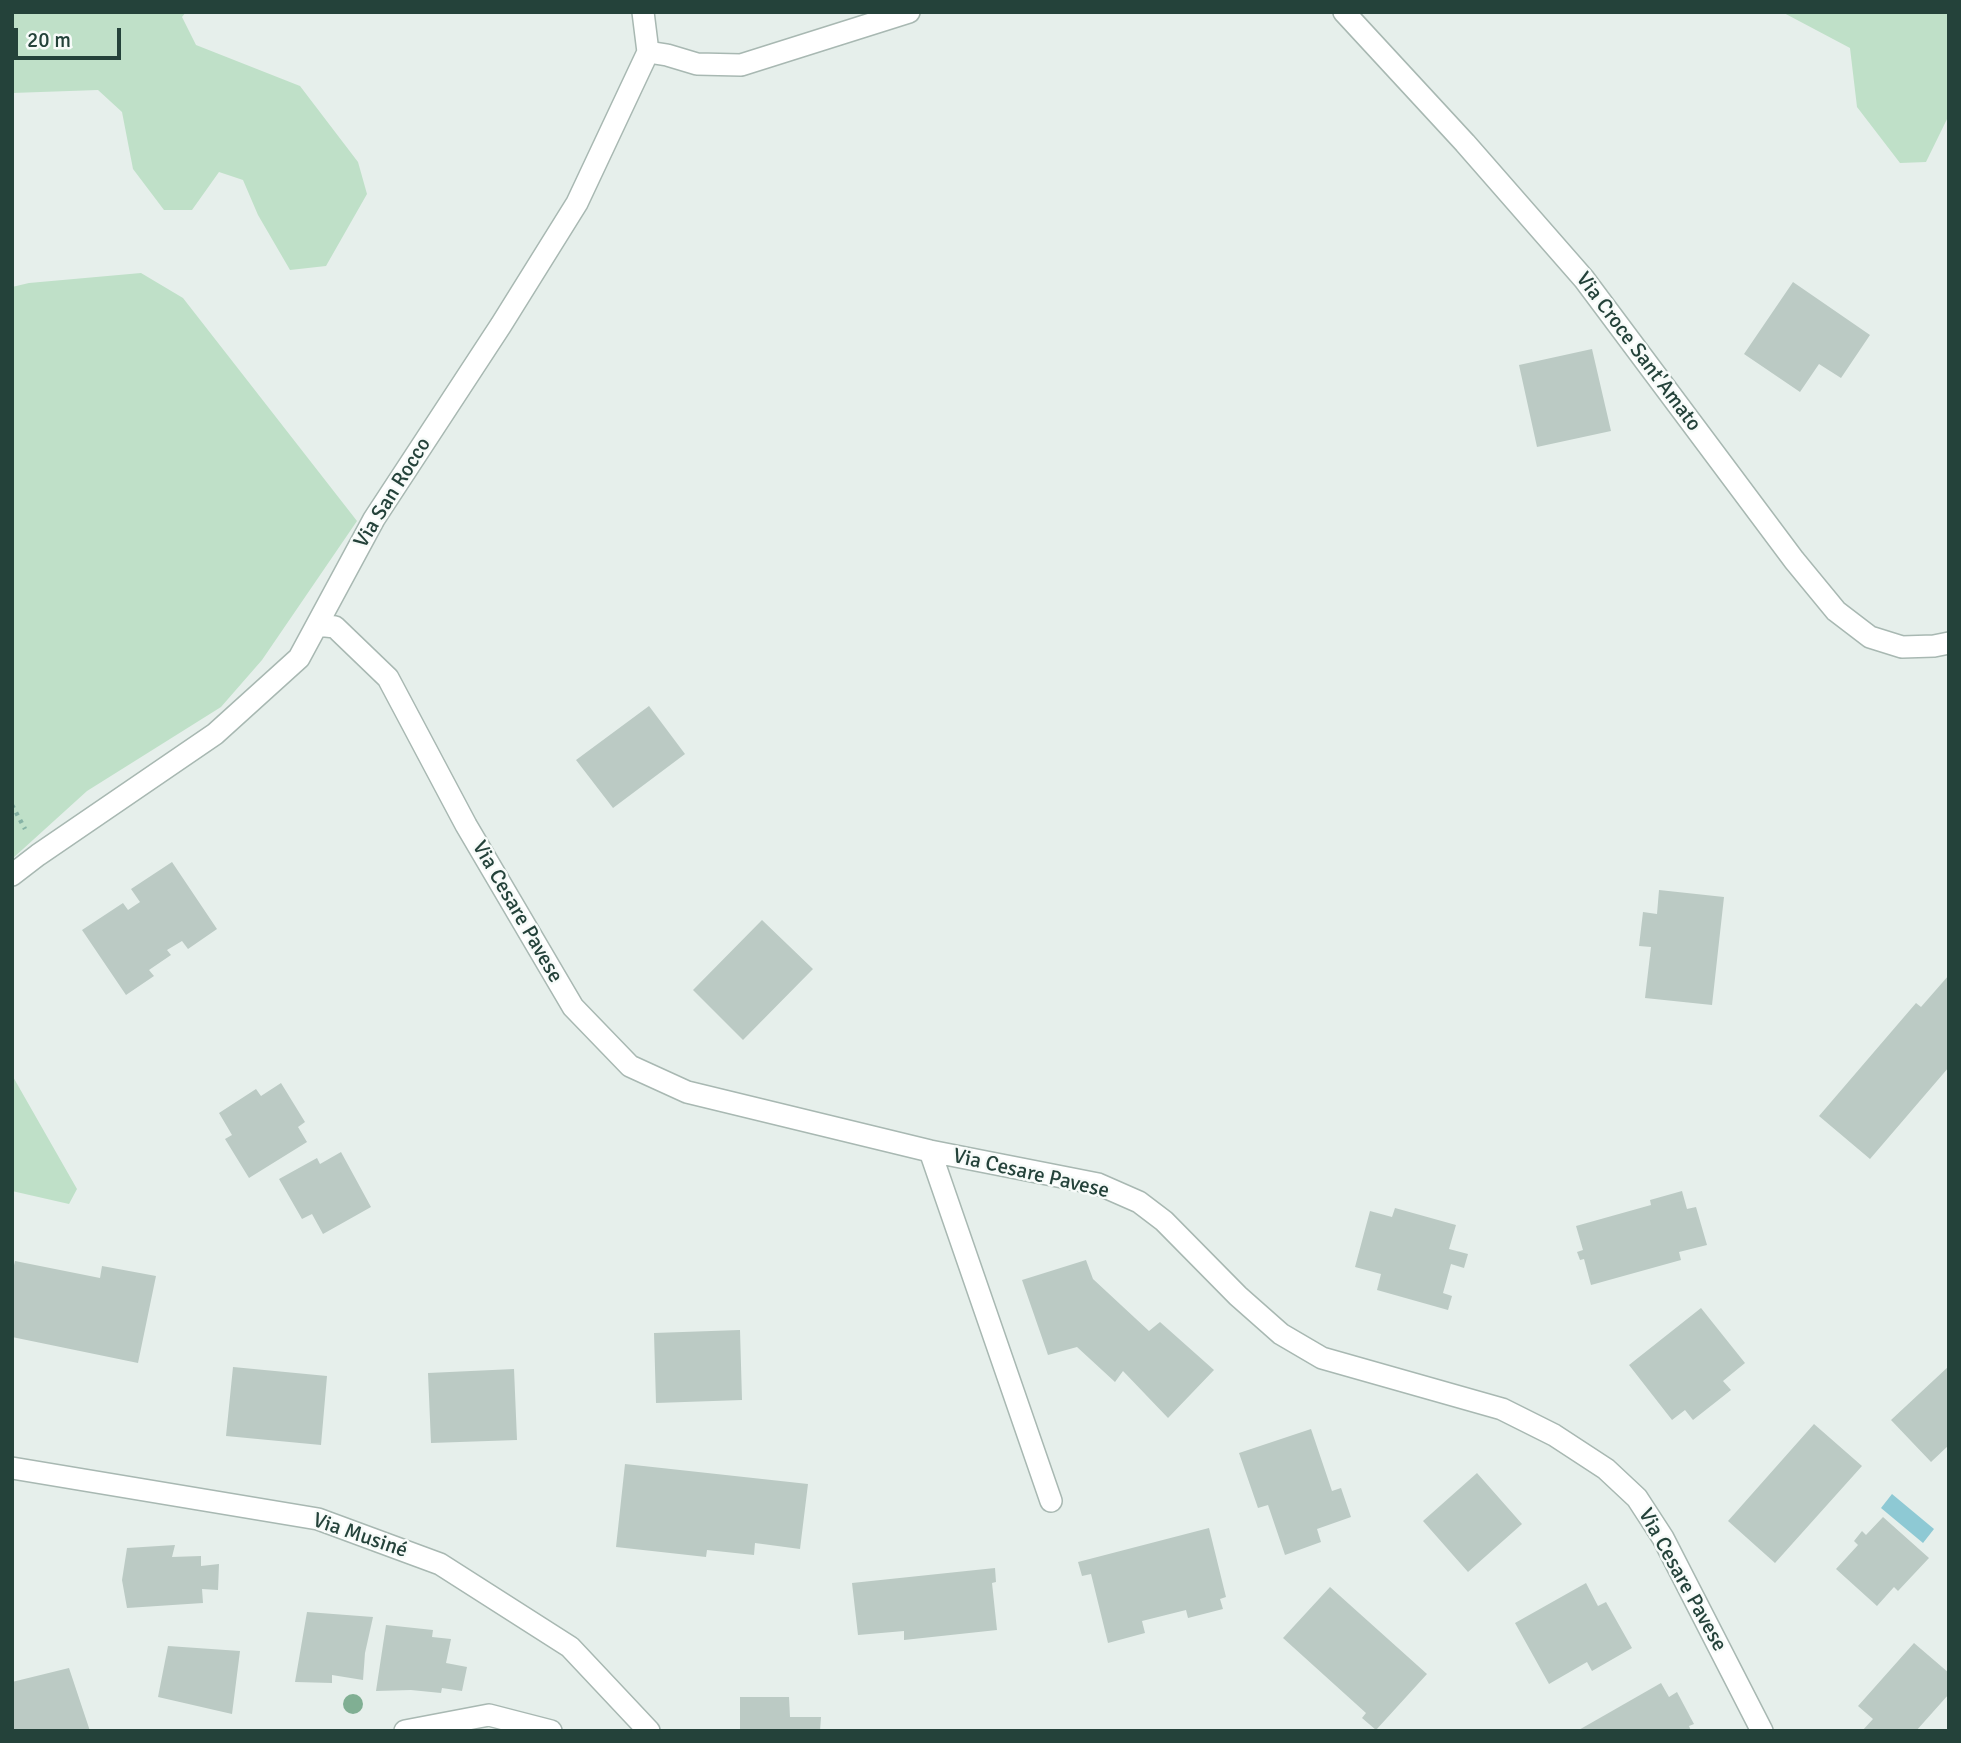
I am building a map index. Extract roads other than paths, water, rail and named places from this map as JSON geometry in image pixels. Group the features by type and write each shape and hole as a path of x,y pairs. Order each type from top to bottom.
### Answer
{"street":[{"path":"643,12 648,52 697,64 741,65 909,12"},
{"name":"Via Croce Sant'Amato","path":"1345,12 1584,279 1794,560 1836,611 1870,637 1902,647 1949,643"},
{"name":"Via San Rocco","path":"12,875 215,734 299,658 374,519 577,203 648,52"},
{"name":"Via Cesare Pavese","path":"317,625 335,626 388,678 466,825 573,1007 630,1066 687,1092 930,1152 1098,1184 1139,1202 1164,1221 1238,1296 1281,1334 1321,1358 1502,1409 1554,1435 1606,1469 1637,1498 1663,1538 1762,1731"},
{"path":"930,1152 1051,1501"},
{"name":"Via Musiné","path":"12,1468 318,1519 440,1564 570,1647 649,1731"},
{"path":"405,1731 489,1715 551,1731"}],"water":[{"path":"1892,1494 1934,1529 1923,1543 1881,1508"}]}
